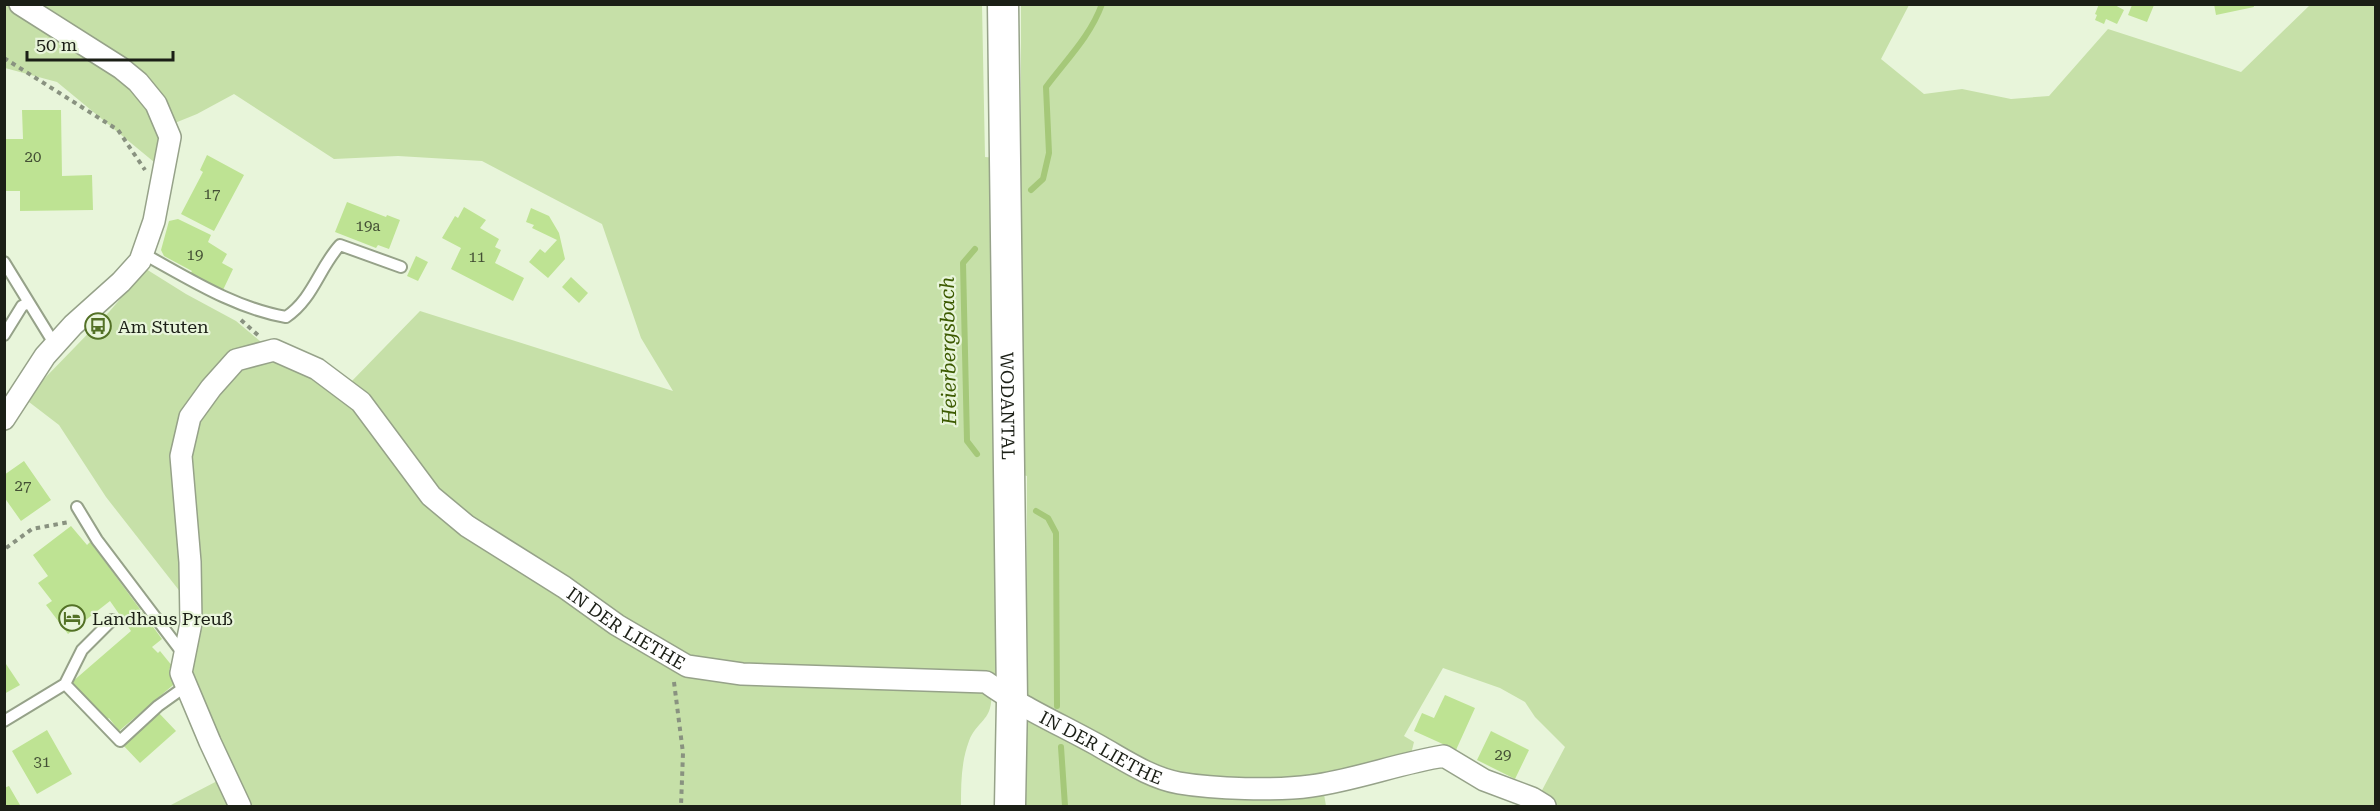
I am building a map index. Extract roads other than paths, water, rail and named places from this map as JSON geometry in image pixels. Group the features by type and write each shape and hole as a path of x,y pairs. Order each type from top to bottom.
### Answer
{"main road":[{"name":"WODANTAL","path":"1004,4 1012,700 1010,807"}],"street":[{"path":"4,419 45,356 73,325 121,282 140,261 154,221 170,137 156,104 138,82 121,68 20,4"},
{"name":"IN DER LIETHE","path":"240,807 181,673 191,623 181,456 190,417 211,388 236,360 274,350 317,369 362,402 431,496 467,526 564,587 617,625 687,666 742,674 986,682 1012,700 1133,767 1178,783 1257,787 1310,786 1344,780 1416,760 1444,756 1484,780 1532,798 1545,807"}],"lane":[{"path":"142,253 201,286 267,314 286,317 297,309 309,294 330,256 340,245 401,267"},
{"path":"4,262 55,345"},
{"path":"4,335 22,306 28,303"},
{"path":"77,507 101,545 184,655"},
{"path":"4,721 65,684 82,650 112,620"},
{"path":"65,684 120,741 158,706 186,686"}],"waterway":[{"name":"Heierbergsbach","path":"1031,190 1043,179 1049,153 1046,87 1084,38 1102,4"},
{"name":"Heierbergsbach","path":"975,249 963,263 967,441 977,454"},
{"name":"Heierbergsbach","path":"1036,511 1048,518 1056,533 1057,706"},
{"name":"Heierbergsbach","path":"1061,747 1065,806"}],"place":[{"name":"Am Stuten","path":"98,326"},
{"name":"Landhaus Preuß","path":"72,618"}]}
